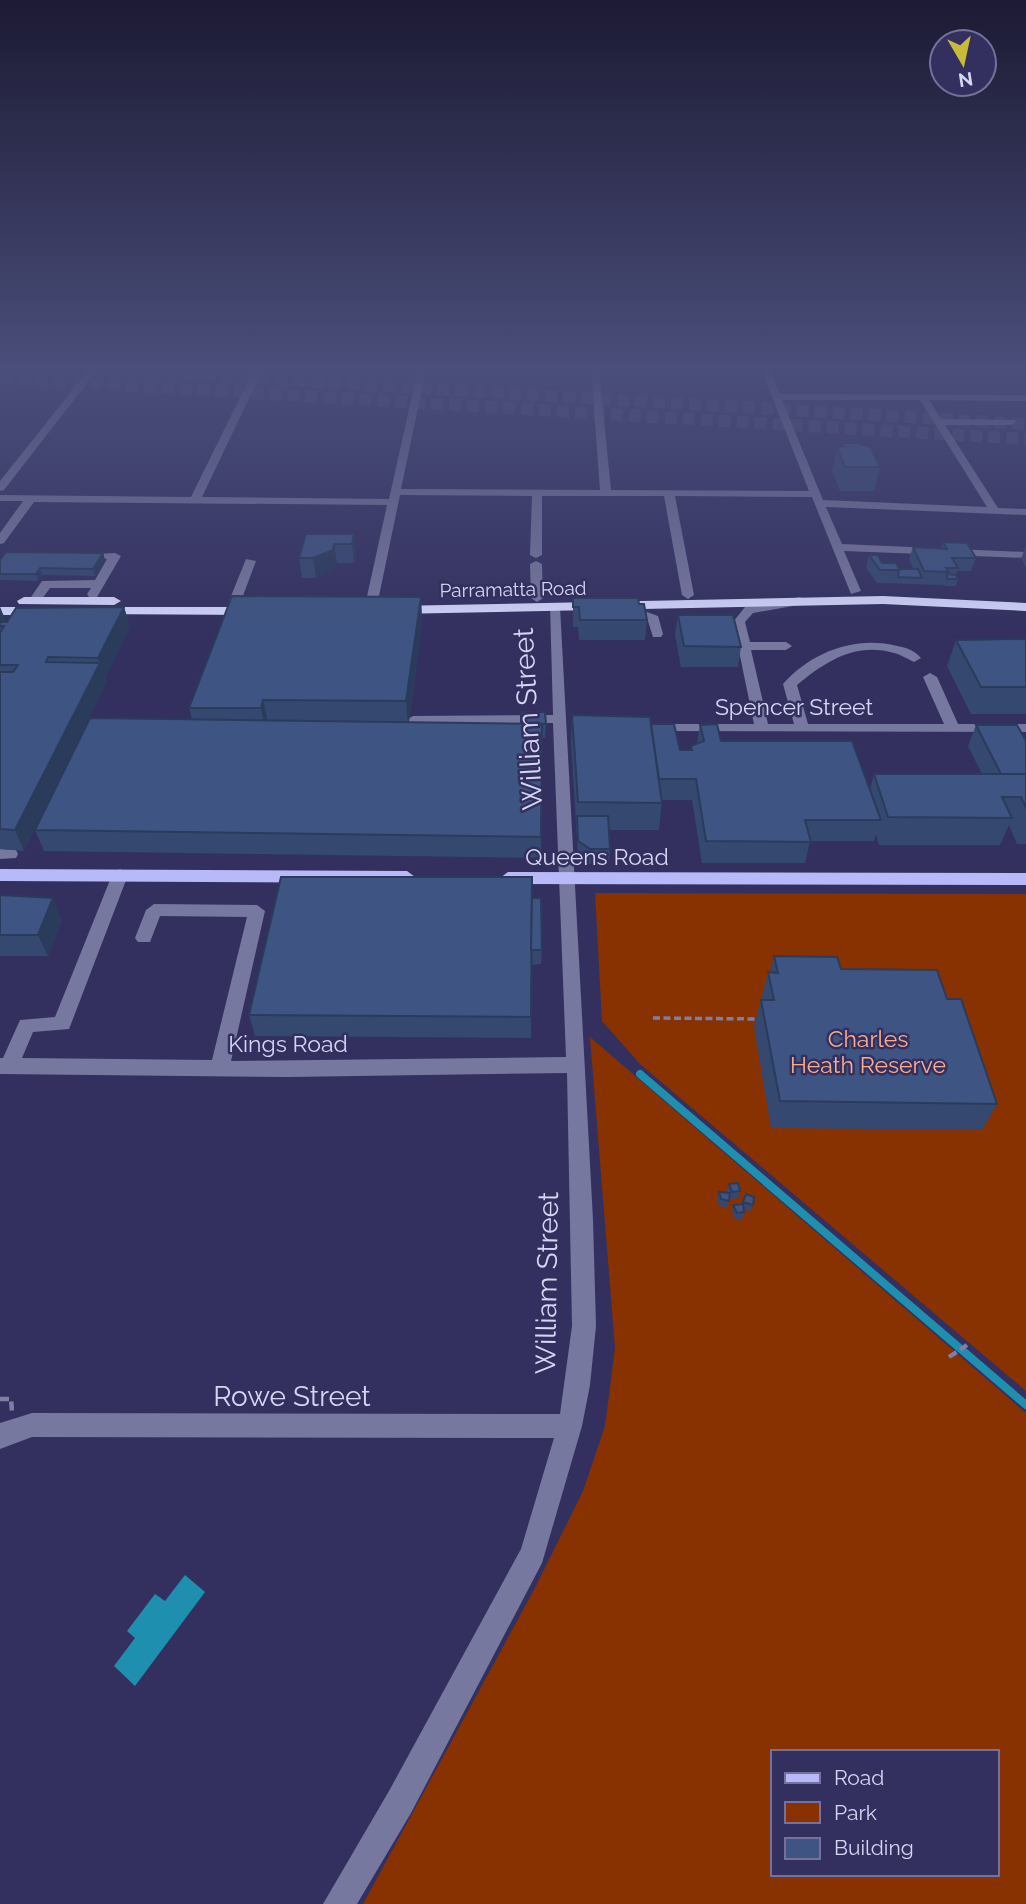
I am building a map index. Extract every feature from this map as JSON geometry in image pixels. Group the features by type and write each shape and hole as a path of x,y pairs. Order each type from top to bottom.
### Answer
{"highway":[{"name":"Parramatta Road","path":"364,604 855,591 1026,598"},
{"name":"Parramatta Road","path":"364,604 554,607 883,600 1026,607"},
{"path":"0,601 235,601 262,606 0,611"}],"main road":[{"path":"0,875 419,877"},
{"name":"Queens Road","path":"493,878 1026,879"}],"street":[{"path":"0,488 24,458"},
{"path":"195,500 216,458"},
{"path":"364,604 403,458"},
{"path":"603,458 606,493"},
{"path":"800,458 855,591"},
{"path":"961,458 994,510"},
{"path":"537,492 537,598"},
{"path":"0,498 195,500 537,492 670,493 1026,512"},
{"path":"670,493 688,595"},
{"path":"0,541 30,499"},
{"path":"837,547 1026,555"},
{"path":"91,601 115,556 100,556"},
{"path":"235,601 250,561"},
{"path":"35,600 46,584 99,584"},
{"path":"762,729 737,623 755,608 800,601"},
{"path":"636,605 638,613 654,619 657,634"},
{"name":"William Street","path":"339,1904 400,1802 533,1554 570,1426 584,1326 577,1065 567,879 566,725 554,607"},
{"path":"802,729 790,684 807,669 834,653 863,645 884,645 914,658"},
{"path":"742,646 786,646"},
{"path":"930,677 953,728"},
{"path":"402,734 485,735 485,719"},
{"path":"413,720 485,719 566,725"},
{"name":"Spencer Street","path":"641,728 1026,728"},
{"path":"4,1066 27,1025 62,1024 120,875"},
{"path":"144,938 154,910 257,911 220,1068"},
{"name":"Kings Road","path":"4,1066 220,1068 577,1065"},
{"name":"Rowe Street","path":"7,1433 32,1425 570,1426"}],"path":[{"path":"653,1018 764,1019"},
{"path":"948,1357 967,1345"}],"green space":[{"name":"Charles Heath Reserve","path":"595,893 1026,894 1026,1391 640,1064 602,1021"},
{"path":"590,1037 1026,1413 1026,1904 363,1904 535,1588 583,1491 605,1426 615,1348"}],"water":[{"path":"185,1575 205,1592 135,1686 114,1666 135,1638 127,1631 155,1594 165,1601"}],"building":[{"path":"841,458 876,458 880,467 845,467"},
{"path":"306,534 354,534 352,544 334,544 333,550 313,558 299,558"},
{"path":"943,542 967,543 976,558 952,558 958,568 946,568 948,572 924,571 913,547 947,549"},
{"path":"6,552 103,553 93,569 40,568 36,574 0,574 0,560"},
{"path":"869,555 878,555 882,563 896,563 900,570 880,570"},
{"path":"899,569 918,569 922,578 898,577"},
{"path":"947,574 956,575 958,579 947,579"},
{"path":"232,596 421,597 406,701 263,700 261,708 189,708"},
{"path":"573,598 638,598 639,604 644,604 647,620 580,620 579,607 573,607"},
{"path":"124,607 98,658 48,657 46,662 100,663 15,830 0,829 0,672 13,672 18,665 0,665 0,633 4,626 0,626 0,622 7,622 16,608"},
{"path":"678,615 733,615 741,647 684,646"},
{"path":"1026,639 1026,687 981,687 956,640"},
{"path":"521,712 545,712 546,724 521,723"},
{"path":"572,715 650,717 662,803 578,802"},
{"path":"90,718 542,724 541,837 35,830"},
{"path":"651,724 674,724 680,750 692,750 691,746 704,741 700,725 717,724 721,741 852,741 881,820 805,820 811,842 706,841 696,779 659,779"},
{"path":"976,725 1017,725 1026,741 1026,774 1001,774"},
{"path":"874,774 1026,774 1026,808 1021,797 1002,797 1012,818 888,817"},
{"path":"577,816 608,816 610,849 590,849 578,841"},
{"path":"281,877 532,877 531,1017 249,1015"},
{"path":"0,895 53,898 38,935 0,935"},
{"path":"532,898 541,898 542,950 531,950"},
{"path":"774,956 837,957 841,969 937,970 947,999 961,999 997,1104 780,1101 761,1000 774,1000 768,972 778,973"},
{"path":"738,1183 740,1191 732,1192 729,1184"},
{"path":"719,1192 730,1193 729,1201 721,1199"},
{"path":"746,1194 754,1197 753,1205 743,1202"},
{"path":"743,1204 744,1212 737,1213 733,1205"}],"waterway":[{"path":"640,1074 1026,1405"}]}
